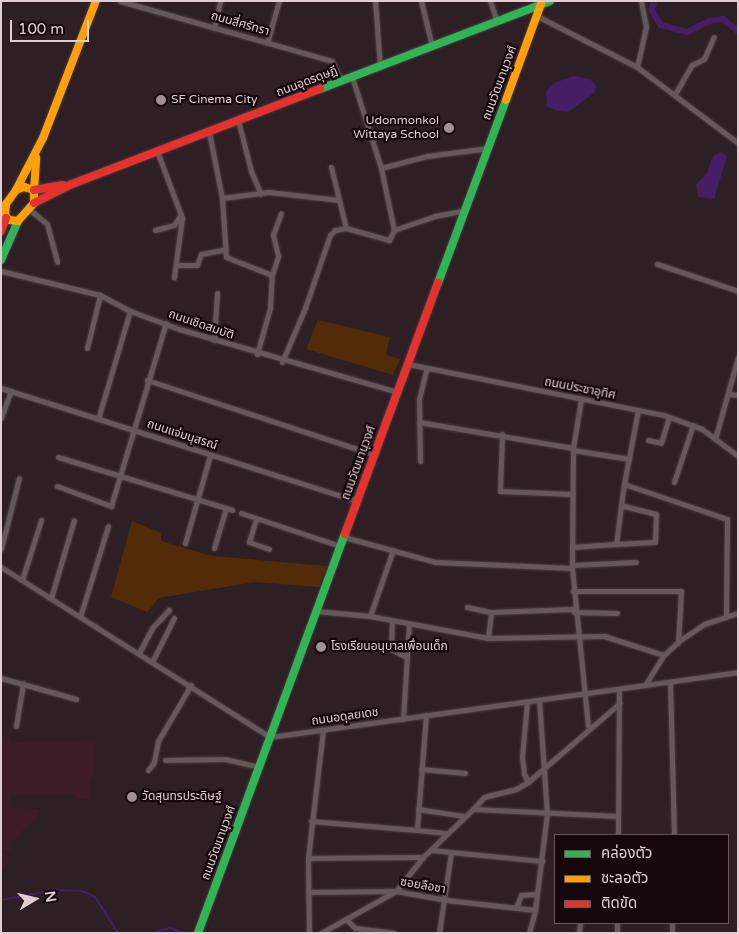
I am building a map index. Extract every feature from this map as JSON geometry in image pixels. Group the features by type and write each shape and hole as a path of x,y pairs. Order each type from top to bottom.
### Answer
{"street":[{"path":"1,231 4,206 36,156 96,1"},
{"name":"ถนนสี่ศรัทรา","path":"120,1 332,61 341,81"},
{"path":"214,28 220,1"},
{"path":"267,42 279,1"},
{"path":"375,1 380,66"},
{"path":"421,1 432,46"},
{"path":"490,1 497,21"},
{"name":"ถนนอุดรดุษฎี","path":"18,221 32,206 72,184 550,1"},
{"path":"637,67 646,27 641,1"},
{"name":"ถนนวัฒนานุวงศ์","path":"198,931 542,3"},
{"path":"537,16 637,67 648,78 675,94 738,144"},
{"path":"675,94 692,65 704,59 714,37"},
{"path":"282,362 305,308 330,235 334,230 346,228 386,240 392,239 394,230 380,168 352,77"},
{"path":"238,120 260,194"},
{"path":"209,132 222,198 228,259 272,275"},
{"path":"380,168 427,156 488,148"},
{"path":"157,152 181,214 182,230 174,277"},
{"path":"36,156 32,206 47,224 57,262"},
{"path":"331,167 346,228"},
{"name":"ถนนอุดรดุษฎี","path":"16,190 24,186 34,190 72,184"},
{"path":"222,198 284,193 339,200"},
{"path":"394,230 435,216 465,210"},
{"path":"257,354 270,308 272,275 278,250 273,235 281,213"},
{"path":"155,230 174,225 181,214"},
{"path":"1,260 18,221 4,218"},
{"path":"176,264 197,265 201,254 226,249"},
{"path":"657,264 738,291"},
{"name":"ถนนเชิดสมบัติ","path":"1,270 100,295 130,312 214,340 282,362 397,392"},
{"path":"214,340 217,292"},
{"path":"87,348 100,295"},
{"path":"98,419 130,312"},
{"path":"57,486 111,506 147,380 166,323"},
{"path":"715,439 738,357"},
{"name":"ถนนประชาอุทิศ","path":"408,364 669,417 692,425 738,456"},
{"path":"420,461 419,399 427,368"},
{"path":"147,380 375,454"},
{"name":"ถนนแจ่มนุสรณ์","path":"1,388 357,502"},
{"path":"1,418 11,391"},
{"path":"729,394 738,395"},
{"path":"581,400 573,449 572,566 576,634 588,725"},
{"path":"616,544 624,484 638,410"},
{"path":"648,440 661,443 669,417"},
{"path":"419,422 502,434 629,459"},
{"path":"674,482 692,425"},
{"path":"502,434 500,492 574,494"},
{"path":"185,544 210,454"},
{"path":"58,456 229,509 214,548"},
{"path":"1,549 19,478"},
{"path":"624,484 726,519 726,615"},
{"path":"572,547 655,542 656,514 621,505"},
{"path":"241,513 340,546"},
{"path":"256,519 248,542 269,549"},
{"path":"22,580 41,520"},
{"path":"51,598 74,520"},
{"path":"80,617 108,526"},
{"path":"344,537 435,562 572,566 636,562"},
{"path":"370,616 393,550"},
{"path":"1,566 80,617 140,651 270,737"},
{"path":"573,591 681,591 678,642"},
{"path":"467,608 491,612 574,610 617,613"},
{"path":"140,651 152,628 169,610"},
{"path":"316,611 370,616 488,638 576,634 604,636 664,655"},
{"path":"488,638 491,612"},
{"path":"645,685 664,655 678,642 704,624 726,615 738,613"},
{"path":"152,660 174,618"},
{"path":"392,620 391,650 406,657"},
{"path":"403,719 406,657 410,623"},
{"name":"ถนนอดุลยเดช","path":"270,737 738,672"},
{"path":"1,678 76,699"},
{"path":"670,682 674,834"},
{"path":"16,726 23,684"},
{"path":"148,770 154,762 158,741 191,685"},
{"path":"618,834 619,689"},
{"path":"529,933 535,910 547,814 539,700"},
{"path":"527,702 522,757 524,774 528,782"},
{"path":"321,933 396,891 447,832 484,797 516,789 528,782 620,703"},
{"path":"417,830 420,769 426,715"},
{"path":"309,933 308,858 311,821 324,730"},
{"path":"166,760 225,759 259,767"},
{"path":"420,769 465,773"},
{"path":"418,809 464,816"},
{"path":"473,809 618,816"},
{"path":"311,821 447,832"},
{"path":"432,850 542,861"},
{"path":"439,933 446,900 451,852"},
{"path":"308,858 424,857"},
{"name":"ซอยลือชา","path":"308,892 396,891 446,900 535,910"},
{"path":"516,908 521,896 537,894"},
{"path":"346,919 355,928 394,933"}],"shaded area":[{"path":"573,76 590,79 596,86 594,93 568,112 557,111 547,106 546,91 554,83"},
{"path":"721,152 727,156 714,199 698,197 696,185 707,173 713,156"},
{"path":"318,320 390,337 386,355 400,359 393,375 306,349"},
{"path":"132,521 161,533 161,541 212,556 327,566 319,587 255,582 159,598 147,612 111,597"},
{"path":"9,736 10,743 95,740 95,777 90,778 91,799 76,799 75,794 11,795 12,808 40,809 39,815 12,841 12,850 3,851 10,861 1,871 1,737"}],"waterway":[{"path":"655,1 652,10 661,25 687,32 710,21 723,19 738,31"},
{"path":"1,900 56,890 82,891 95,897 118,933"},
{"path":"153,933 170,928 185,933"}],"traffic: fast":[{"path":"320,89 550,1"},
{"path":"438,283 506,100"},
{"path":"1,260 18,221"},
{"path":"198,933 345,534"}],"traffic: slow":[{"path":"16,190 43,138 96,1"},
{"path":"506,100 542,1"},
{"path":"34,190 36,158"},
{"path":"24,187 34,190 34,203 18,221 9,220 5,215 6,204 16,190 24,187"}],"traffic: jam":[{"path":"34,203 72,184 320,89"},
{"path":"34,190 63,185"},
{"path":"1,231 6,218"},
{"path":"345,534 438,283"}],"place":[{"name":"SF Cinema City","path":"161,100"},
{"name":"Udonmonkol Wittaya School","path":"449,128"},
{"name":"โรงเรียนอนุบาลเพื่อนเด็ก","path":"321,647"},
{"name":"วัดสุนทรประดิษฐ์","path":"132,797"}]}
